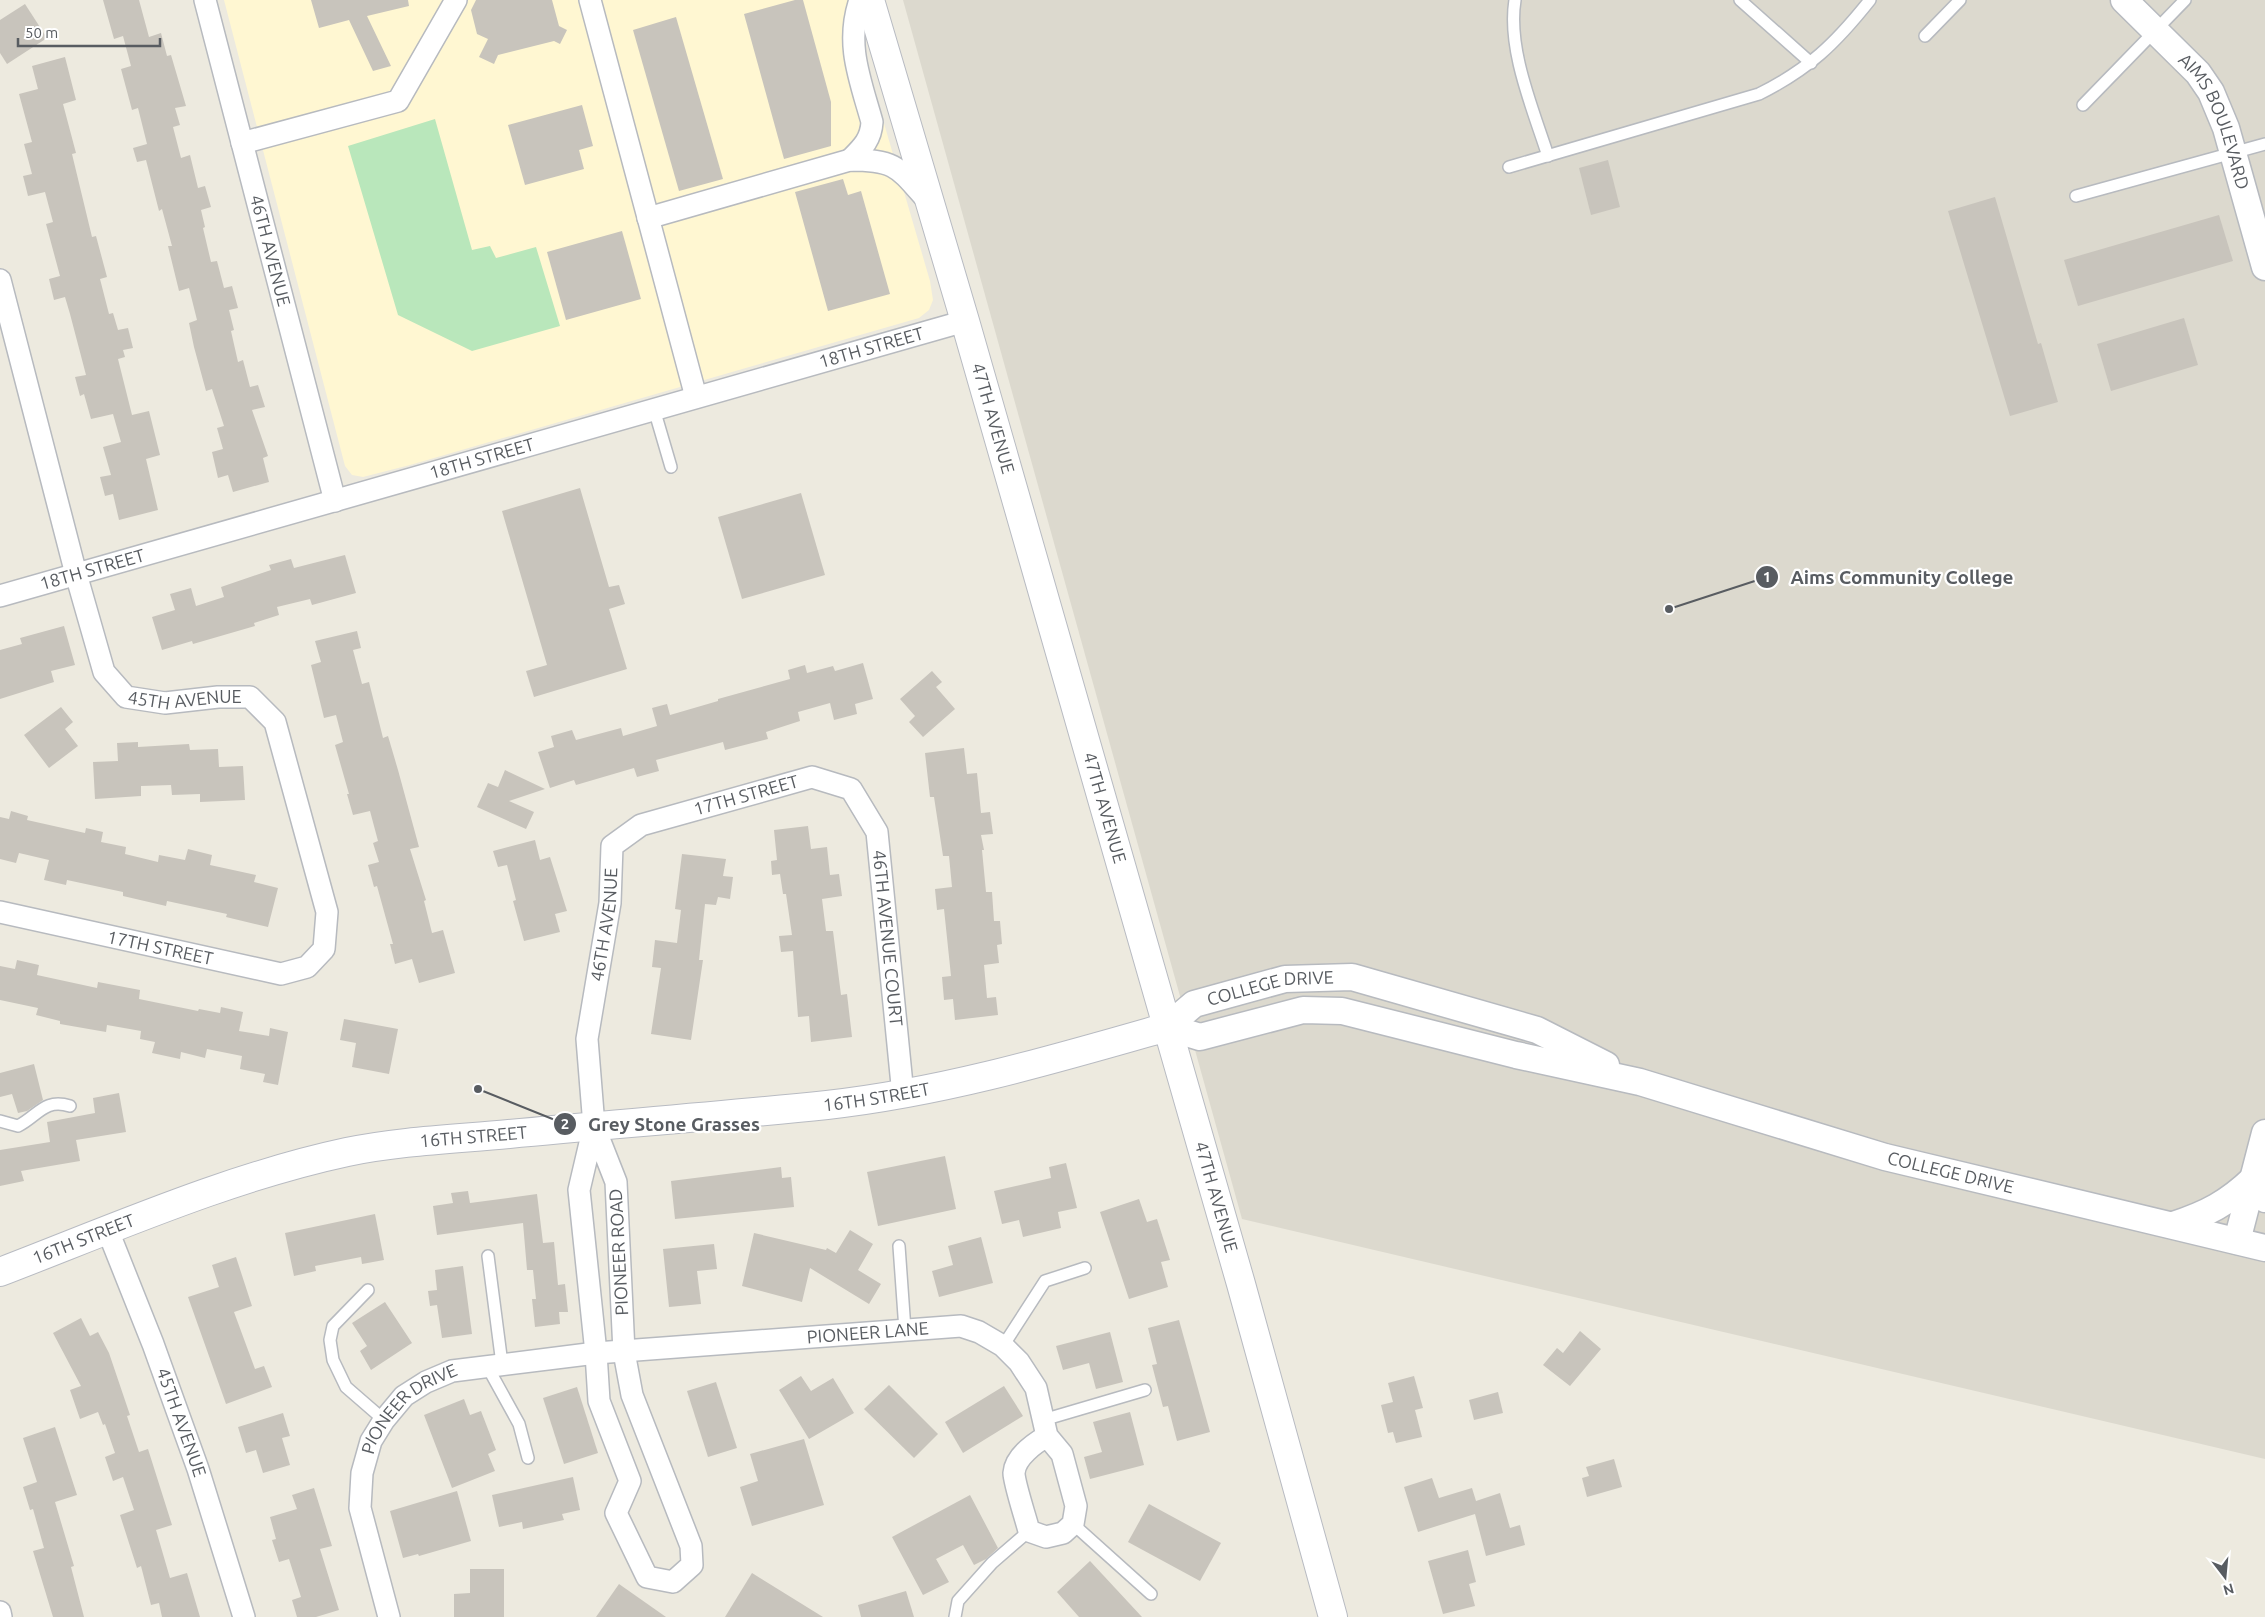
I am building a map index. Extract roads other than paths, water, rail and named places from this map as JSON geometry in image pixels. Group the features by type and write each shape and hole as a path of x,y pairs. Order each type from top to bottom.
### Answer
{"main road":[{"name":"47TH AVENUE","path":"870,0 965,320 1250,1312 1333,1617"},
{"name":"16TH STREET","path":"0,1272 213,1192 290,1166 350,1152 423,1142 688,1119 903,1095 974,1081 1167,1027"}],"street":[{"name":"46TH AVENUE","path":"205,0 334,501"},
{"path":"242,143 398,101 456,0"},
{"path":"590,0 696,397"},
{"path":"850,160 866,144 872,122 853,52 855,20 860,0"},
{"name":"AIMS BOULEVARD","path":"2124,0 2198,73 2212,92 2233,153 2265,267"},
{"path":"648,218 850,160 874,160 892,164 900,170 931,204"},
{"name":"45TH AVENUE","path":"0,280 76,574 104,672 126,697 165,703 218,697 250,697 275,722 327,912 324,949 316,958"},
{"name":"18TH STREET","path":"0,596 965,320"},
{"name":"17TH STREET","path":"641,825 812,777 851,789"},
{"name":"46TH AVENUE COURT","path":"851,789 877,832 903,1095"},
{"name":"46TH AVENUE","path":"587,1039 610,903 612,846 641,825"},
{"name":"17TH STREET","path":"0,912 281,974 307,968 316,958"},
{"name":"COLLEGE DRIVE","path":"1167,1027 1194,1004 1285,979 1352,977 1537,1030 1640,1082"},
{"name":"COLLEGE DRIVE","path":"1167,1027 1200,1037 1303,1010 1342,1011 1516,1055 1640,1082 1885,1157 2265,1248"},
{"name":"PIONEER ROAD","path":"587,1039 594,1126 616,1182 624,1352 632,1395 691,1546 692,1565 672,1582 647,1578 616,1512 630,1481 600,1401 579,1190 594,1126"},
{"path":"2237,1241 2259,1189 2265,1133"},
{"path":"2173,1225 2214,1209 2235,1196 2259,1189"},
{"name":"45TH AVENUE","path":"108,1230 153,1344 198,1469 244,1617"},
{"name":"PIONEER LANE","path":"624,1352 961,1326 979,1332 1003,1346 1018,1362 1036,1388 1045,1428 1062,1454 1076,1506 1073,1524"},
{"name":"PIONEER DRIVE","path":"389,1617 360,1508 362,1473 371,1441 384,1420 404,1396 426,1382 452,1370 596,1353 624,1352"},
{"path":"1045,1428 1020,1460 1014,1473 1029,1531 1046,1538 1063,1533 1073,1524"},
{"path":"630,1481 661,1470"},
{"path":"0,1612 1,1617"}],"lane":[{"path":"1515,0 1513,13 1515,42 1548,156"},
{"path":"1740,0 1811,63"},
{"path":"1509,167 1741,100 1783,82 1828,49 1870,0"},
{"path":"1925,36 1960,0"},
{"path":"2083,105 2185,0"},
{"path":"2076,196 2265,144"},
{"path":"654,409 671,467"},
{"path":"0,1121 18,1126 43,1108 57,1104 70,1106"},
{"path":"899,1246 905,1330"},
{"path":"488,1256 495,1365 519,1424 528,1458"},
{"path":"1003,1346 1045,1281 1086,1268"},
{"path":"368,1290 333,1326 330,1340 333,1360 346,1387 384,1420"},
{"path":"1045,1428 1145,1390"},
{"path":"1073,1524 1151,1594"},
{"path":"955,1617 958,1601 992,1563 1029,1531"}],"place":[{"name":"Aims Community College","path":"1669,609"},
{"name":"Grey Stone Grasses","path":"478,1089"}]}
